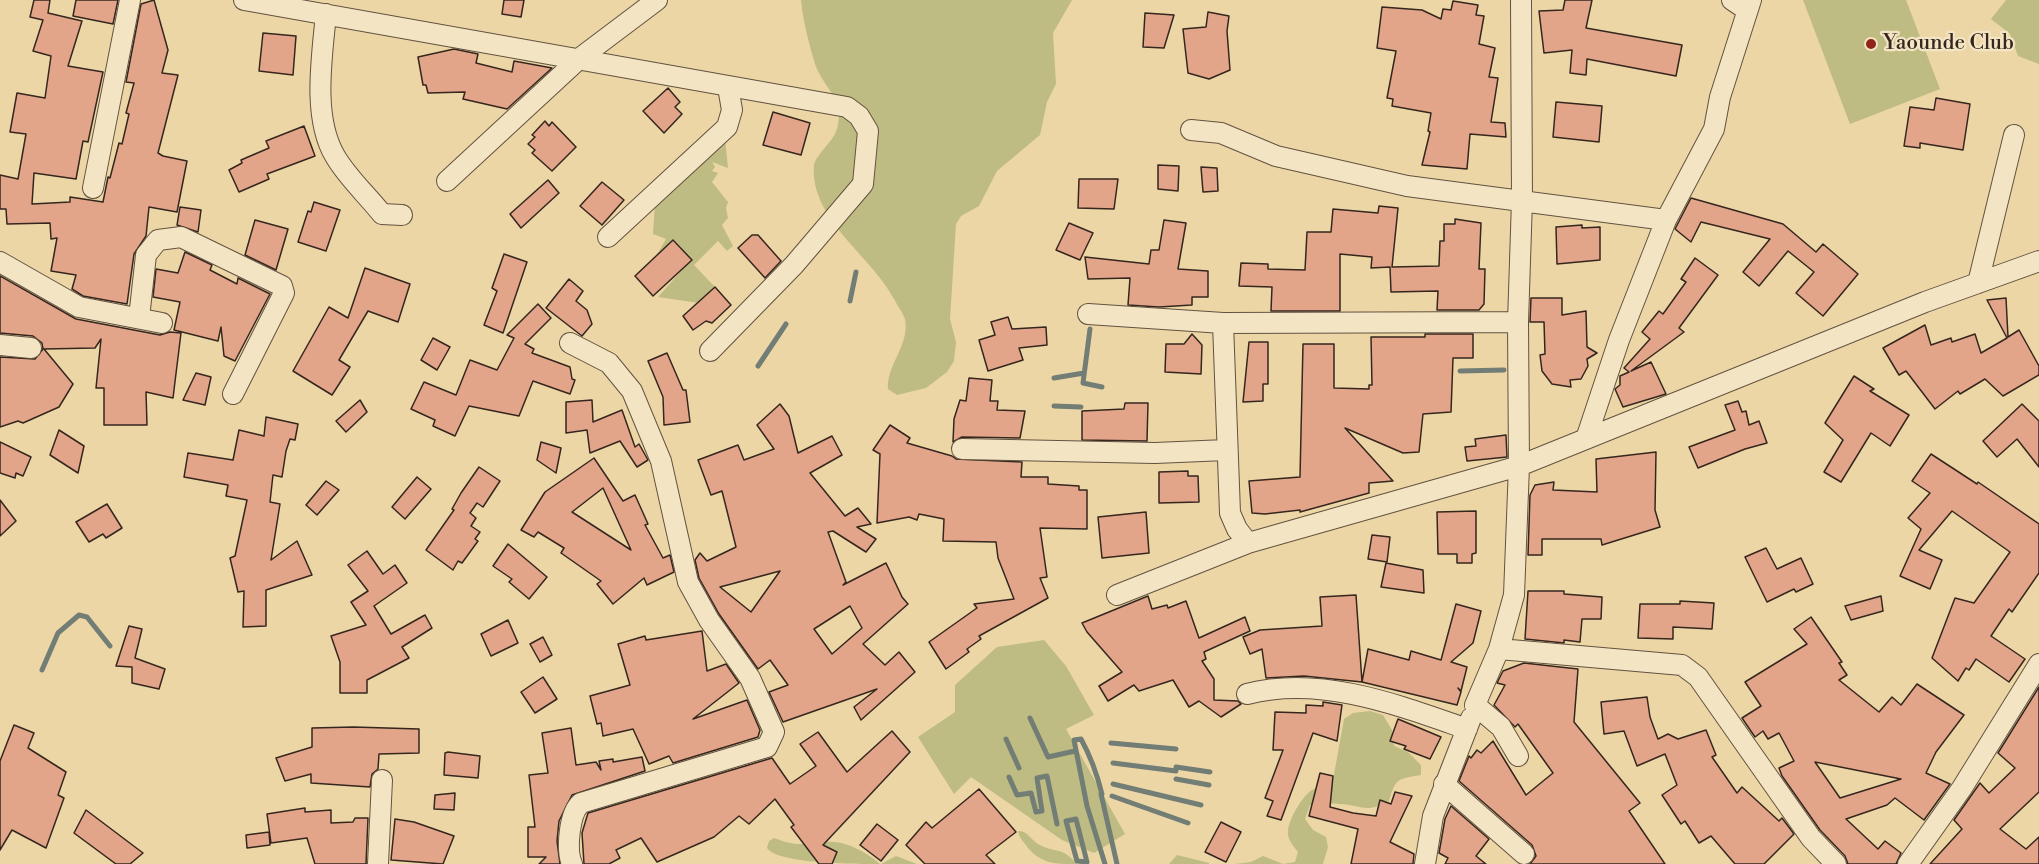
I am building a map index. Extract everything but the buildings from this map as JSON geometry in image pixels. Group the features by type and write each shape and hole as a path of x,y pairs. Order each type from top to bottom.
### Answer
{"street":[{"path":"93,188 130,0"},
{"path":"244,0 848,107 859,116 868,131 863,184 794,265 710,351"},
{"path":"447,181 580,58 657,0"},
{"path":"1425,864 1433,816 1499,649 1514,595 1519,466 1518,321 1522,200 1521,0"},
{"path":"1586,439 1619,340 1665,220 1714,129 1743,3"},
{"path":"326,14 320,80 324,122 334,156 382,214 402,215"},
{"path":"608,237 727,127 732,110 728,87"},
{"path":"1191,130 1221,134 1276,156 1407,186 1665,220"},
{"path":"1978,283 2014,135"},
{"path":"139,318 146,255 158,240 181,237 282,286 284,293 232,394"},
{"path":"1117,595 1248,543 1519,466 1978,283 2039,261"},
{"path":"0,262 79,307 162,323"},
{"path":"1088,314 1223,323 1518,321"},
{"path":"1223,323 1230,513 1237,529 1248,543"},
{"path":"570,343 609,363 632,392 661,461 688,582 710,620 750,678 774,732 767,747 581,803 574,815 569,854 572,864"},
{"path":"0,345 31,348"},
{"path":"962,449 1155,453 1226,450"},
{"path":"1499,649 1682,665 1691,670 1811,838 1836,864"},
{"path":"1908,864 1962,788 2039,664"},
{"path":"1247,694 1272,687 1341,693 1399,706 1467,729"},
{"path":"1475,705 1502,727 1518,756"},
{"path":"378,864 381,780"},
{"path":"1444,784 1524,854"}],"shaded area":[{"path":"801,0 1072,0 1053,33 1056,84 1047,102 1040,135 997,171 979,206 961,216 956,224 950,319 956,342 954,361 947,372 926,388 897,395 888,389 888,380 904,338 905,319 883,283 831,219 821,202 815,184 814,164 835,134 839,119 836,102 815,64"},
{"name":"Yaounde Club","path":"1803,0 1906,0 1940,89 1850,124"},
{"path":"2006,0 2039,0 2039,64 2018,56 2010,34 1991,19"},
{"path":"724,130 728,168 712,162 715,167 712,171 718,173 712,182 728,202 726,208 728,218 722,225 733,246 727,251 718,241 694,265 715,287 699,303 658,297 688,263 682,259 681,247 674,240 655,258 666,239 653,234 655,204"},
{"path":"1044,640 1066,666 1094,715 1066,729 1125,834 1094,853 1062,840 971,777 954,794 918,737 955,712 955,685 997,647"},
{"path":"1370,711 1383,715 1392,730 1394,746 1408,752 1421,765 1421,775 1399,781 1389,801 1375,807 1310,805 1305,819 1313,830 1326,837 1328,847 1323,864 1283,864 1295,862 1298,852 1288,835 1296,810 1308,793 1333,780 1344,719 1353,713"},
{"path":"1018,831 1027,834 1038,844 1066,854 1077,864 1056,863 1038,857 1028,848"},
{"path":"774,838 799,844 825,842 846,844 870,856 880,864 819,862 786,857 767,848 769,841"},
{"path":"1177,855 1209,863 1209,864 1169,864"},
{"path":"896,856 917,864 881,864"},
{"path":"1263,856 1283,864 1235,864 1251,862"}],"waterway":[{"path":"850,301 856,272"},
{"path":"758,366 786,324"},
{"path":"1090,329 1083,383 1102,387"},
{"path":"1460,371 1504,370"},
{"path":"1054,378 1084,373"},
{"path":"1054,406 1081,407"},
{"path":"42,670 58,633 79,615 87,617 110,646"},
{"path":"1030,718 1048,757 1075,751"},
{"path":"1006,739 1019,768"},
{"path":"1102,794 1085,746 1081,739 1074,740 1087,806 1105,864"},
{"path":"1111,743 1176,749"},
{"path":"1113,763 1176,771"},
{"path":"1176,767 1210,772"},
{"path":"1009,777 1017,795 1031,793 1036,812 1042,811 1037,778 1047,776 1057,824"},
{"path":"1176,779 1209,785"},
{"path":"1113,784 1201,805"},
{"path":"1101,794 1117,864"},
{"path":"1112,796 1188,823"},
{"path":"1076,819 1087,862 1077,861 1066,821 1076,819"}],"place":[{"name":"Yaounde Club","path":"1871,44"}]}
